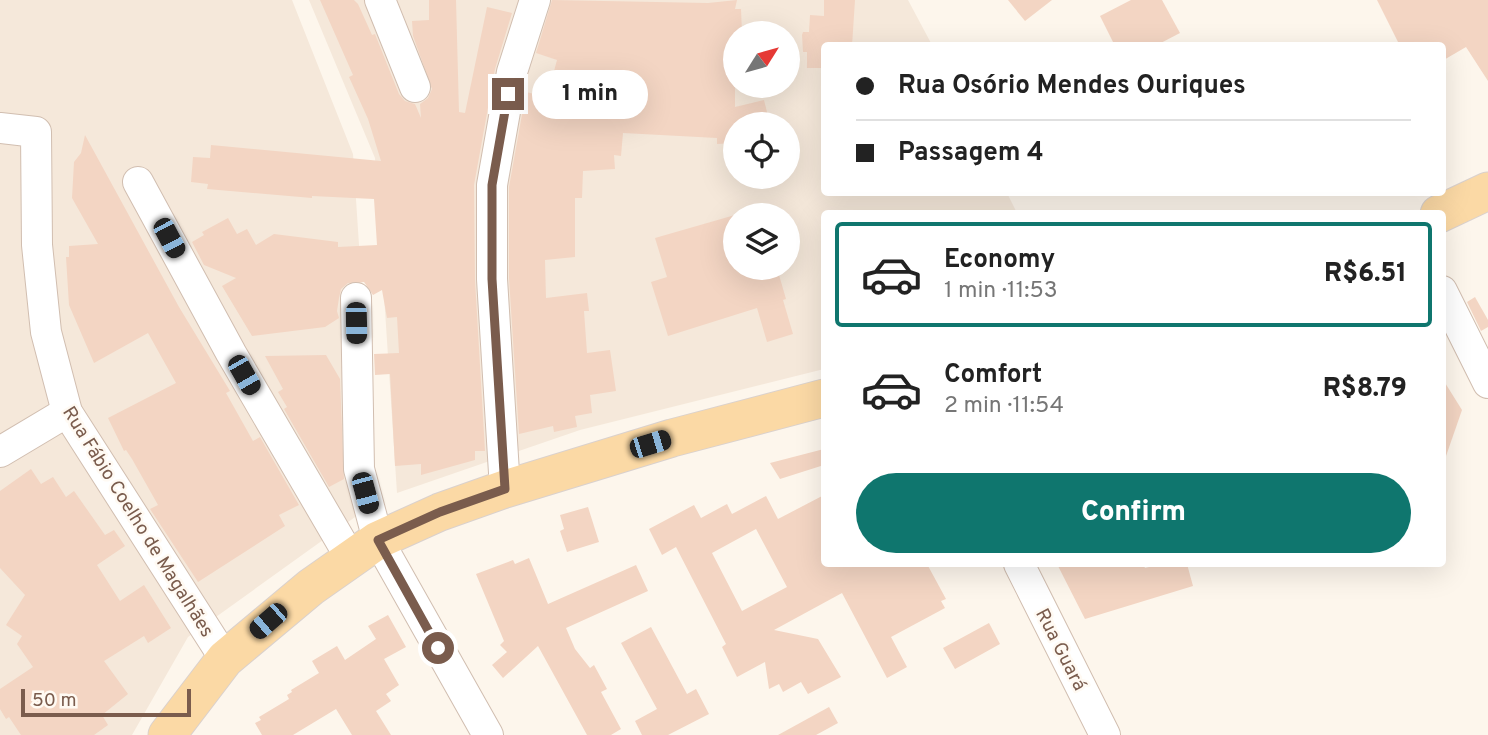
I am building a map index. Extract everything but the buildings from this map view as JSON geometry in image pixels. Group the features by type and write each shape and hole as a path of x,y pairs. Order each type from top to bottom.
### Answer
{"main road":[{"path":"1446,212 1488,191"},
{"path":"1446,214 1488,204"},
{"path":"167,735 225,659 278,613 364,549 440,512 505,489 672,438 821,399"}],"street":[{"path":"380,0 415,87"},
{"path":"505,489 492,279 492,185 512,72 535,0"},
{"name":"Rua Fábio Coelho de Magalhães","path":"0,128 36,132 37,245 46,332 67,412 225,659"},
{"path":"138,182 231,353 488,735"},
{"path":"356,298 359,470 364,549"},
{"path":"1446,298 1488,383"},
{"path":"0,452 67,412"},
{"name":"Rua Guará","path":"1021,567 1105,735"}],"shaded area":[{"path":"0,0 292,0 353,154 376,502 188,637 132,735 0,735"},
{"path":"309,0 908,0 930,42 821,42 821,196 1008,196 1016,210 821,210 821,370 580,430 397,493 375,158"}],"route":[{"path":"438,648 378,540 440,512 505,489 492,279 492,185 508,94"}]}
